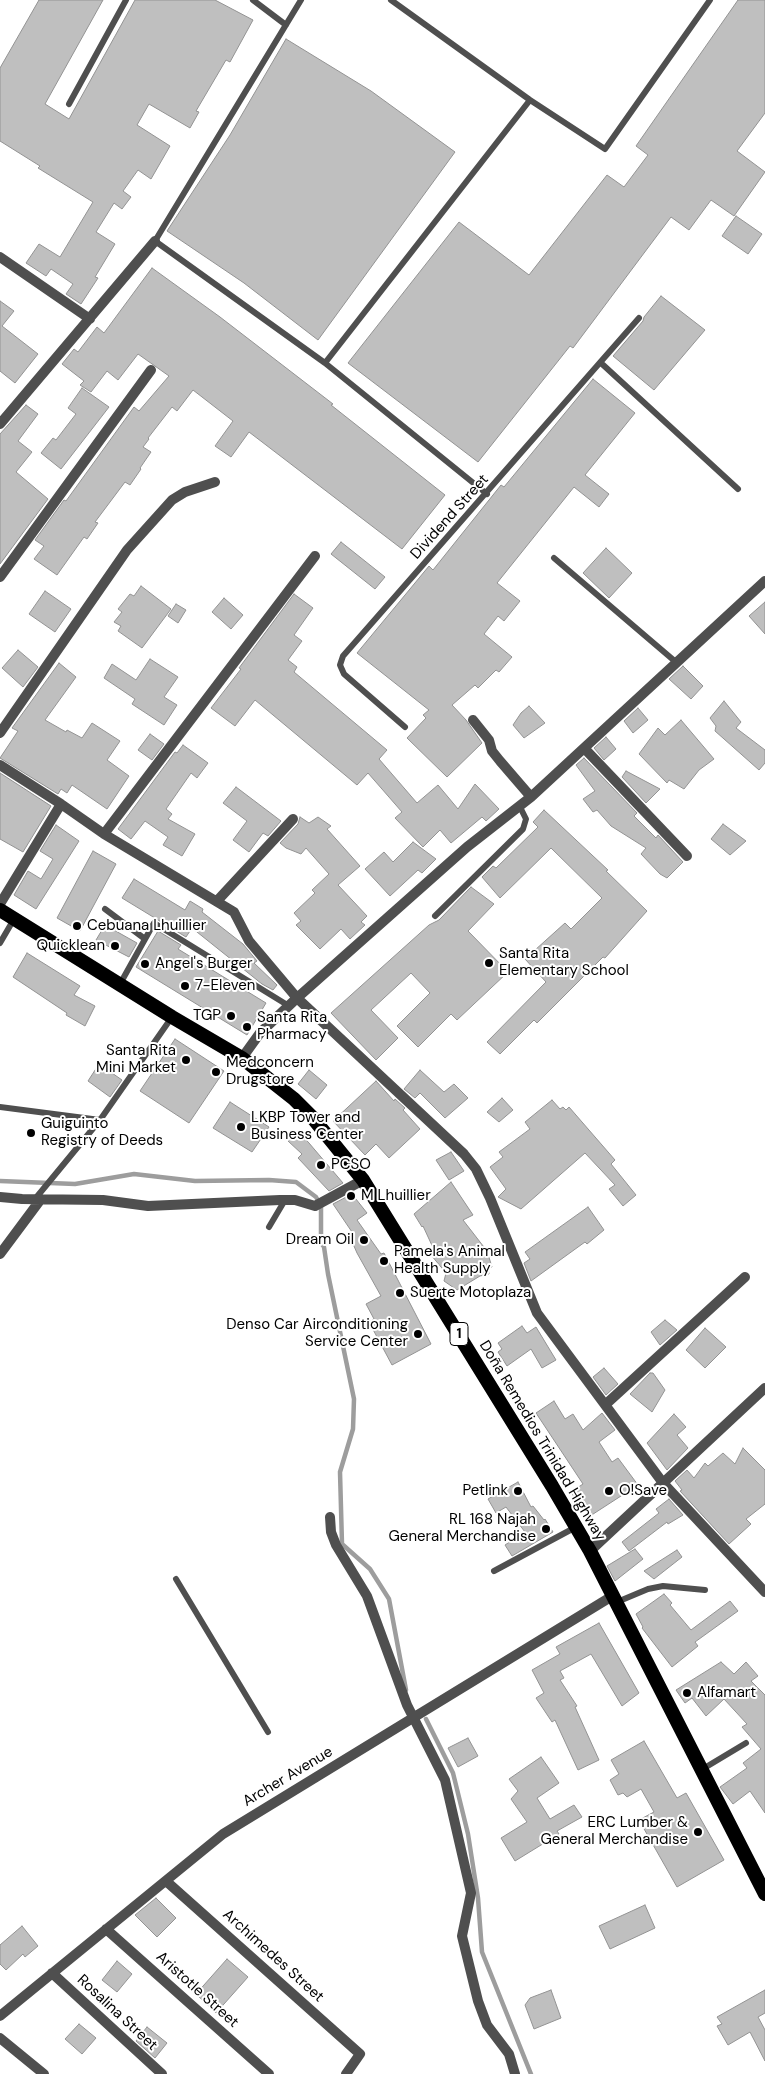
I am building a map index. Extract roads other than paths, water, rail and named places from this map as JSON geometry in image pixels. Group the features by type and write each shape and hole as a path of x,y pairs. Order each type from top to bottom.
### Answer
{"highway":[{"name":"Doña Remedios Trinidad Highway","path":"0,910 172,1017 242,1058 294,1099 312,1117 364,1180 590,1551 765,1894"}],"street":[{"path":"0,424 155,241"},
{"path":"0,257 90,319"},
{"path":"0,577 151,370"},
{"path":"0,733 127,550 172,500 185,492 215,482"},
{"path":"104,834 315,556"},
{"path":"242,1058 260,1033 288,1006 467,847 531,796 765,581"},
{"path":"473,720 489,740 492,751 531,796"},
{"path":"584,748 687,856"},
{"path":"0,765 104,834 234,912 249,941 297,998 464,1154 476,1169 537,1312 663,1483 765,1592"},
{"path":"0,904 61,804"},
{"path":"217,902 293,819"},
{"path":"0,1197 104,1200 148,1206 257,1200 296,1200 315,1206 364,1180"},
{"path":"0,1254 38,1199"},
{"path":"606,1405 745,1277"},
{"path":"590,1551 765,1388"},
{"path":"330,1517 331,1532 336,1545 367,1596 390,1663 414,1718 445,1780 471,1893 462,1936 478,2001 487,2025 509,2054 515,2074"},
{"name":"Archer Avenue","path":"0,2016 223,1834 615,1599"},
{"name":"Archimedes Street","path":"166,1881 360,2054 346,2074"},
{"name":"Aristotle Street","path":"106,1929 269,2074"},
{"name":"Rosalina Street","path":"52,1973 162,2074"},
{"path":"0,2038 44,2074"}],"lane":[{"path":"69,104 126,0"},
{"path":"253,0 286,25"},
{"path":"301,0 155,241 325,363 487,494"},
{"path":"391,0 530,100 605,149 710,0"},
{"path":"325,363 530,100"},
{"name":"Dividend Street","path":"405,727 344,674 340,665 343,656 487,494 639,318"},
{"path":"601,363 738,488"},
{"path":"554,558 676,663"},
{"path":"435,916 523,830 526,819 519,806"},
{"path":"105,910 145,939"},
{"path":"0,943 14,919"},
{"path":"120,984 154,924 288,1006"},
{"path":"38,1199 43,1188 100,1120 172,1017"},
{"path":"0,1107 100,1120"},
{"path":"269,1227 285,1200"},
{"path":"494,1571 576,1527"},
{"path":"176,1580 268,1732"},
{"path":"615,1599 663,1586 705,1590"},
{"path":"701,1770 746,1744"}],"waterway":[{"path":"0,1181 75,1184 134,1174 195,1181 269,1180 296,1182 316,1197 321,1206 321,1243 324,1247 354,1399 353,1429 340,1472 342,1544 370,1569 389,1599 406,1690"},
{"path":"426,1719 453,1773 468,1834 478,1898 482,1952 531,2074"}],"place":[{"name":"Cebuana Lhuillier","path":"77,926"},
{"name":"Quicklean","path":"115,946"},
{"name":"Santa Rita Elementary School","path":"489,963"},
{"name":"Angel's Burger","path":"145,964"},
{"name":"7-Eleven","path":"185,986"},
{"name":"TGP","path":"231,1016"},
{"name":"Santa Rita Pharmacy","path":"247,1027"},
{"name":"Santa Rita Mini Market","path":"186,1060"},
{"name":"Medconcern Drugstore","path":"216,1072"},
{"name":"LKBP Tower and Business Center","path":"241,1127"},
{"name":"Guiguinto Registry of Deeds","path":"31,1133"},
{"name":"PCSO","path":"321,1165"},
{"name":"M Lhuillier","path":"351,1196"},
{"name":"Dream Oil","path":"364,1240"},
{"name":"Pamela's Animal Health Supply","path":"384,1261"},
{"name":"Suerte Motoplaza","path":"400,1293"},
{"name":"Denso Car Airconditioning Service Center","path":"418,1334"},
{"name":"Petlink","path":"518,1491"},
{"name":"O!Save","path":"609,1491"},
{"name":"RL 168 Najah General Merchandise","path":"546,1529"},
{"name":"Alfamart","path":"687,1693"},
{"name":"ERC Lumber & General Merchandise","path":"698,1832"}]}
